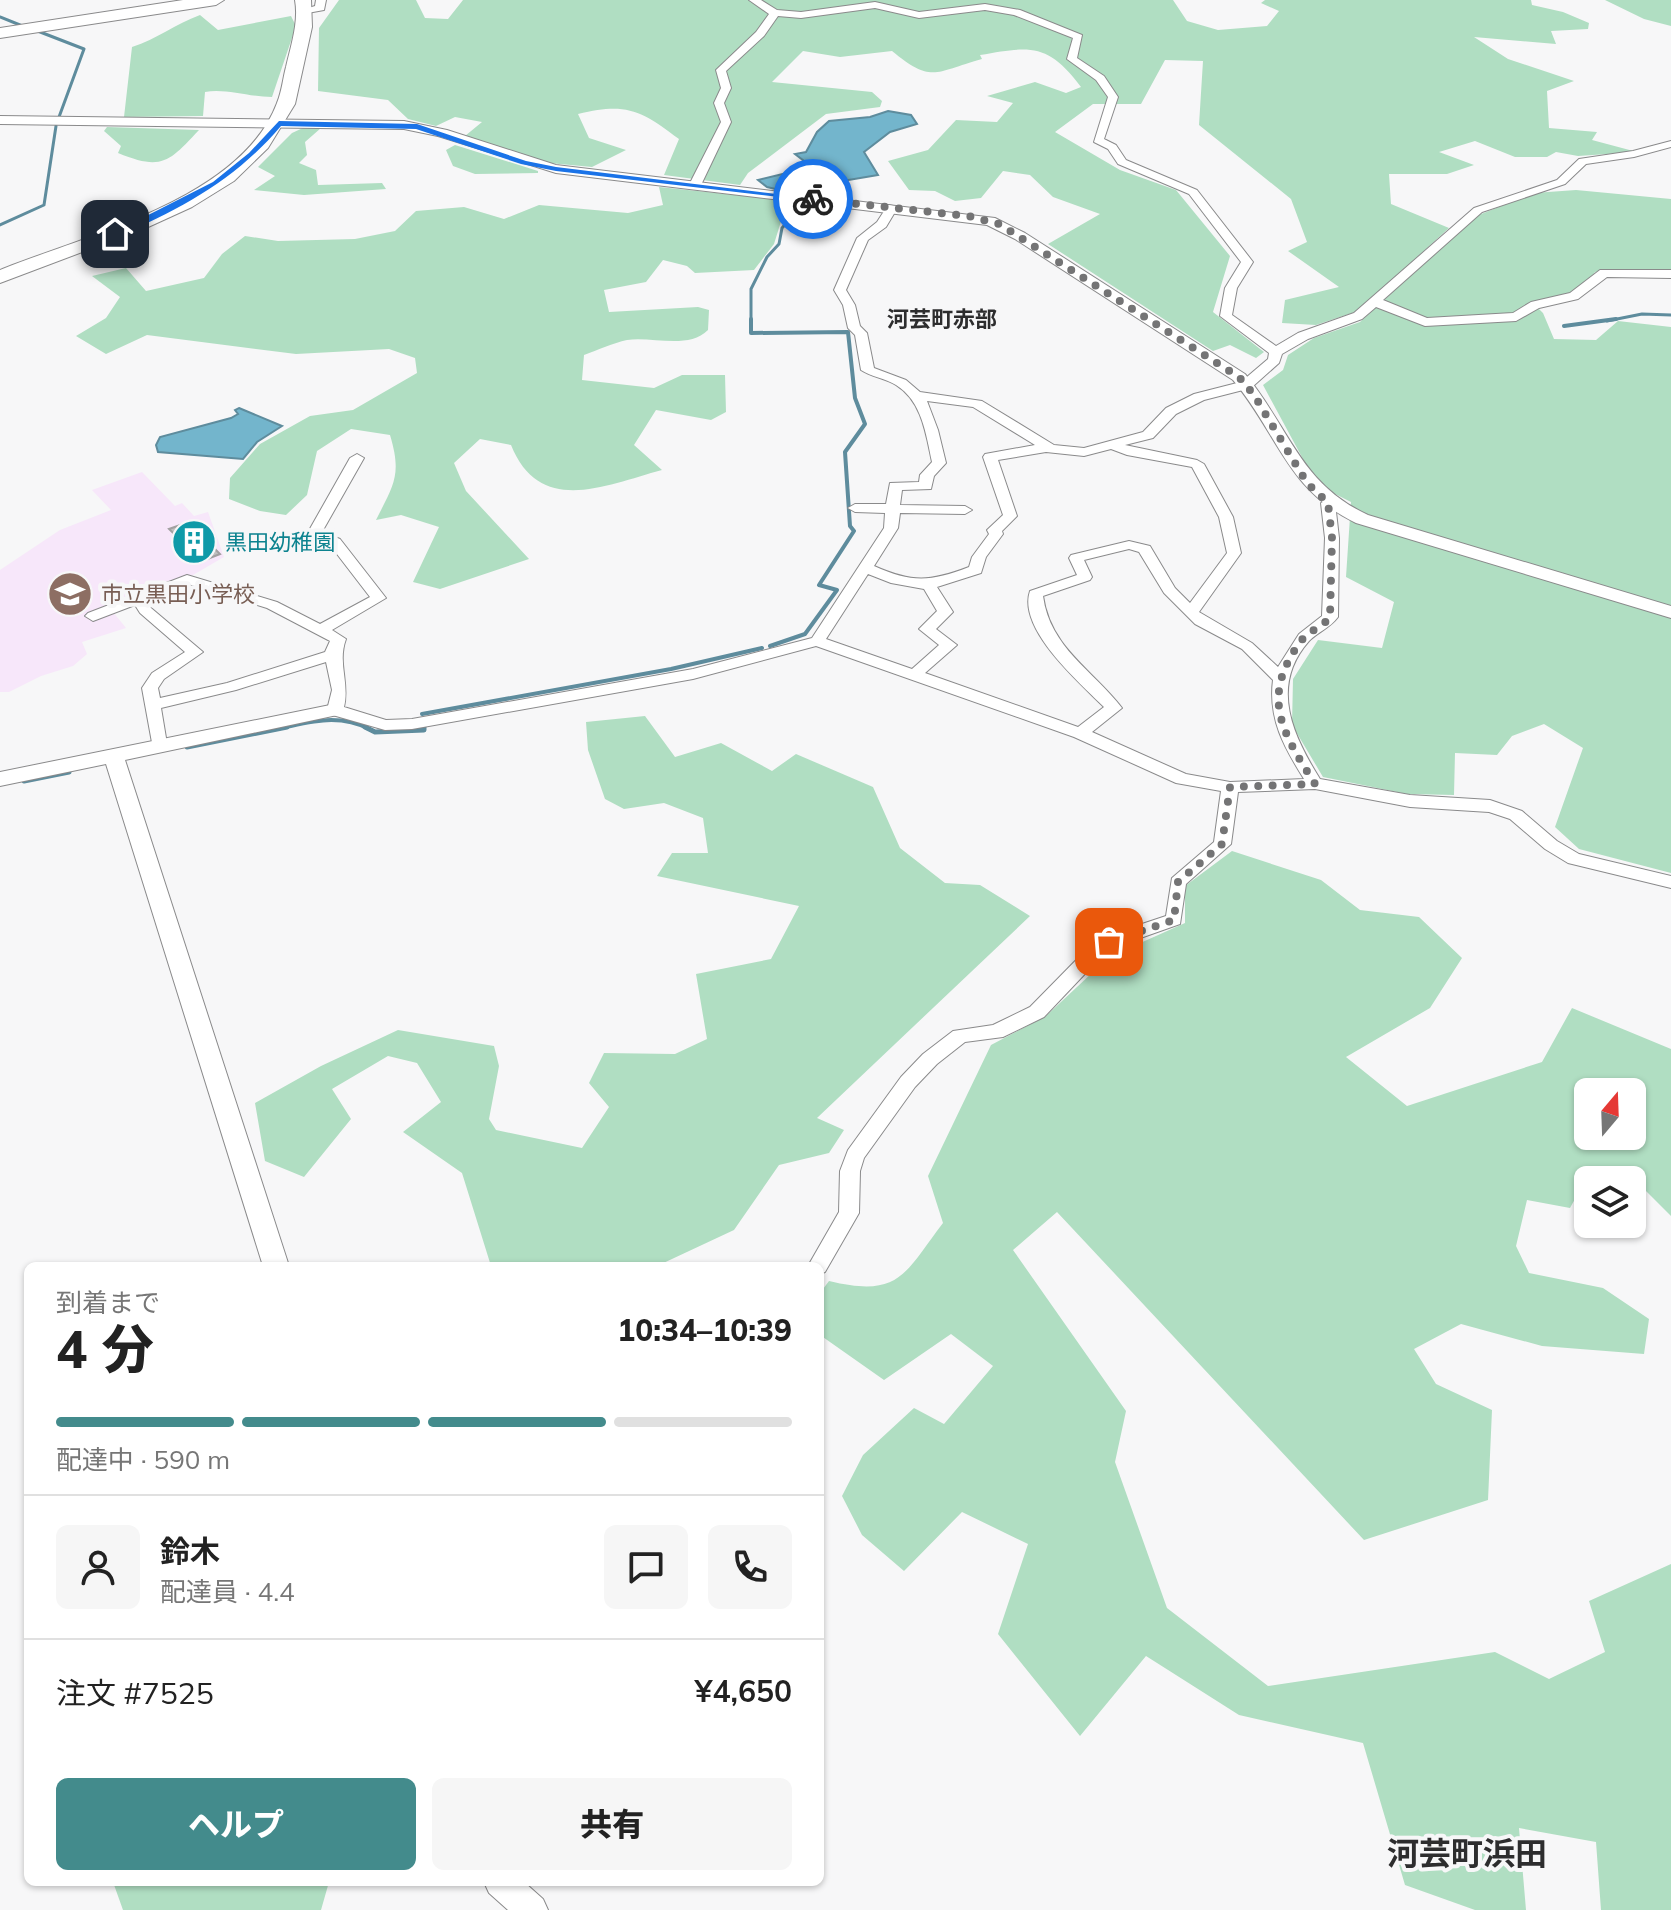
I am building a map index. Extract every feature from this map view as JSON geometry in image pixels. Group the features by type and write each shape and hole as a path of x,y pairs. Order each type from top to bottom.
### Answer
{"highway":[{"path":"0,33 216,0"},
{"path":"0,277 134,227 190,200 239,167 279,123 297,71 310,4"}],"street":[{"path":"754,0 775,13 801,15 875,5 919,15 985,7 1032,17 1078,37 1072,59 1100,78 1113,97 1098,140 1112,147 1122,162 1175,182 1198,198 1247,262 1231,288 1226,316 1276,352"},
{"path":"695,185 726,122 719,103 726,88 721,70 760,34 775,13"},
{"path":"0,120 417,127 538,166 979,218 1007,228 1246,385 1303,476 1328,503 1362,519 1671,612"},
{"path":"865,567 900,584 930,587 976,570 979,557 996,534 994,530 1010,516 1002,483 992,471 990,457 1048,447 1078,453 1148,435 1171,411 1199,397 1246,385 1274,360 1276,352 1303,336 1358,316 1478,210 1561,182 1583,161 1634,154 1671,144"},
{"path":"817,641 891,528 895,486 926,486 927,475 939,463 934,449 935,436 922,403 896,377 868,370 861,333 854,328 849,305 840,290 863,238 882,224 892,207"},
{"path":"1376,302 1425,322 1516,317 1535,305 1574,296 1604,273 1671,274"},
{"path":"922,403 960,401 989,409 1048,447"},
{"path":"1111,444 1127,451 1197,464 1226,517 1234,553 1192,611"},
{"path":"322,629 379,598 335,542 314,534 357,458"},
{"path":"1315,784 1279,720 1282,680 1300,642 1330,617 1332,538 1328,503"},
{"path":"855,508 965,510"},
{"path":"1080,733 1114,708 1073,666 1042,627 1035,594 1085,577 1076,558 1135,545 1149,552 1169,590 1209,628 1247,646 1282,680"},
{"path":"93,616 187,579 272,605 338,639 332,655 340,690 335,710"},
{"path":"914,675 949,645 927,629 945,612 930,587"},
{"path":"139,598 145,610 195,652 153,680 150,688 159,744"},
{"path":"0,779 335,710 385,725 412,724 693,674 817,641 1080,733 1182,779 1230,787 1315,784 1410,801 1498,808 1524,820 1551,845 1574,859 1671,882"},
{"path":"152,705 230,687 332,655"},
{"path":"113,755 275,1262"},
{"path":"820,1262 849,1213 850,1171 855,1155 908,1082 954,1038 996,1032 1037,1012 1093,954 1109,942 1174,920 1178,882 1222,844 1230,787"},
{"path":"505,1886 532,1910"}],"shaded area":[{"name":"市立黒田小学校","path":"142,472 175,506 182,503 194,516 208,512 224,557 193,575 90,614 113,612 126,628 82,642 87,654 73,666 41,676 9,692 0,692 0,570 60,530 111,510 92,490"}],"green space":[{"path":"339,0 416,0 425,18 448,19 463,0 1173,0 1187,21 1218,30 1267,26 1279,11 1261,3 1265,0 1531,0 1532,5 1563,12 1589,23 1588,29 1551,31 1556,44 1474,37 1508,59 1574,81 1547,91 1549,128 1597,132 1592,140 1637,152 1578,156 1556,152 1547,157 1515,157 1475,141 1439,152 1474,165 1447,174 1389,174 1391,204 1449,228 1358,311 1316,325 1282,323 1285,300 1339,287 1288,251 1307,242 1291,199 1199,125 1203,61 1165,60 1141,104 1093,104 1055,132 1120,170 1176,190 1230,256 1213,312 1264,352 1256,358 1230,345 1213,351 1048,244 1100,214 1053,197 1030,175 1003,171 981,198 955,201 935,191 909,190 888,161 928,150 956,120 997,122 1013,103 987,96 1035,82 1066,93 1081,87 1048,55 1026,50 998,52 980,55 982,59 934,72 916,68 892,51 840,57 803,51 772,82 872,92 882,101 880,107 826,114 748,173 740,185 664,175 679,139 654,121 632,111 609,109 578,114 589,138 626,150 592,167 549,163 465,136 482,122 455,117 436,126 408,119 388,100 318,91 319,28"},
{"path":"1605,0 1671,0 1671,26 1644,19"},
{"path":"200,15 218,30 291,16 296,26 272,97 205,92 203,116 124,117 132,47"},
{"path":"107,127 199,130 172,156 145,162 118,153 121,146 104,131"},
{"path":"305,127 321,128 305,142 307,155 299,163 316,170 318,185 382,183 386,189 304,195 254,190 275,176 258,167 292,133"},
{"path":"455,145 538,173 475,174 453,166 446,150"},
{"path":"659,187 793,201 800,206 783,215 774,244 754,270 695,273 687,266 663,260 646,282 604,290 609,312 698,307 709,310 708,330 700,336 680,341 627,340 584,355 582,380 654,388 682,375 725,375 726,412 711,420 656,410 634,445 662,470 597,488 557,489 539,481 524,467 511,445 480,439 454,463 466,491 529,559 440,589 413,582 439,527 401,515 376,520 396,470 390,435 351,429 317,451 307,495 286,515 260,511 229,499 230,478 260,444 310,416 353,410 417,373 415,358 389,349 296,354 147,335 106,354 76,336 106,318 120,297 92,276 126,268 146,291 204,278 222,254 245,236 278,241 355,239 395,231 416,211 464,207 504,219 539,205 628,213 663,205"},
{"path":"1576,190 1671,199 1671,271 1615,269 1595,272 1577,291 1561,298 1533,303 1543,313 1554,339 1596,340 1618,321 1671,327 1671,873 1579,849 1555,827 1583,748 1544,724 1512,736 1497,755 1455,753 1454,795 1407,794 1323,777 1292,725 1293,679 1318,640 1382,648 1394,602 1346,577 1351,502 1317,485 1263,385 1283,370 1288,355 1314,338 1360,322 1476,216 1534,193"},
{"path":"645,716 675,757 721,743 772,771 796,754 873,787 900,848 945,883 980,885 1030,916 817,1118 844,1130 829,1153 779,1165 734,1230 666,1262 490,1262 462,1173 403,1132 441,1102 417,1063 388,1056 332,1089 351,1119 304,1177 265,1161 255,1103 321,1066 398,1030 494,1046 499,1066 489,1119 496,1130 582,1148 609,1107 589,1083 604,1053 675,1054 707,1039 696,974 771,959 799,906 657,876 672,853 708,853 703,818 664,803 624,809 605,799 588,750 586,722"},
{"path":"1232,851 1321,880 1360,910 1419,917 1462,958 1430,1008 1346,1057 1407,1106 1542,1062 1572,1008 1671,1049 1671,1216 1646,1191 1646,1166 1574,1166 1574,1201 1570,1208 1527,1200 1516,1246 1529,1273 1603,1288 1649,1319 1644,1354 1542,1346 1461,1324 1414,1349 1436,1384 1492,1410 1488,1500 1364,1540 1057,1212 1013,1250 1126,1411 1115,1462 1167,1608 1268,1686 1495,1652 1549,1679 1605,1652 1589,1601 1671,1564 1671,1910 1601,1910 1596,1842 1519,1828 1526,1910 1475,1910 1405,1885 1363,1743 1239,1715 1146,1656 1080,1736 998,1634 1028,1544 962,1512 904,1571 862,1535 842,1496 863,1455 914,1408 944,1424 993,1366 951,1334 884,1380 824,1338 824,1288 829,1281 871,1286 886,1284 909,1268 943,1223 928,1176 991,1045 1046,1016 1109,957 1185,923 1185,886"},
{"path":"114,1886 328,1886 321,1910 123,1910"}],"water":[{"path":"888,111 911,115 917,124 890,132 864,152 878,175 795,189 796,192 792,193 767,187 758,180 795,171 804,161 795,154 806,152 817,132 829,121 870,117"},
{"path":"239,408 282,426 257,442 243,459 158,452 156,445 160,437 231,418 238,414 235,410"}],"building":[{"name":"黒田幼稚園","path":"189,522 220,554 202,561 169,529"}],"waterway":[{"path":"0,17 25,27"},
{"path":"35,30 84,49 59,117"},
{"path":"0,225 44,205 56,126"},
{"path":"770,646 805,634 837,590 819,585 854,531 850,526 845,452 865,424 855,398 848,332 751,333 751,289 767,257 779,244 782,228 804,203"},
{"path":"1607,321 1642,314 1671,315"},
{"path":"1564,326 1616,319"},
{"path":"422,714 671,669 762,648"},
{"path":"187,747 312,722 346,721 369,729"},
{"path":"365,727 369,729"},
{"path":"369,729 375,732 424,730 424,727"},
{"path":"24,781 69,772"}],"way so far":[{"path":"813,199 979,218 999,224 1020,236 1239,377 1254,395 1307,483 1328,503 1332,538 1330,617 1300,642 1284,671 1279,710 1279,720 1286,738 1315,784 1230,787 1222,844 1178,882 1174,920 1109,942"}],"place":[{"name":"黒田幼稚園","path":"194,542"},
{"name":"市立黒田小学校","path":"70,594"}],"district":[{"name":"河芸町赤部","path":"942,319"},
{"name":"河芸町浜田","path":"1467,1854"}],"route":[{"path":"115,234 165,213 216,184 252,155 279,123 417,127 524,163 556,169 813,199"}]}
